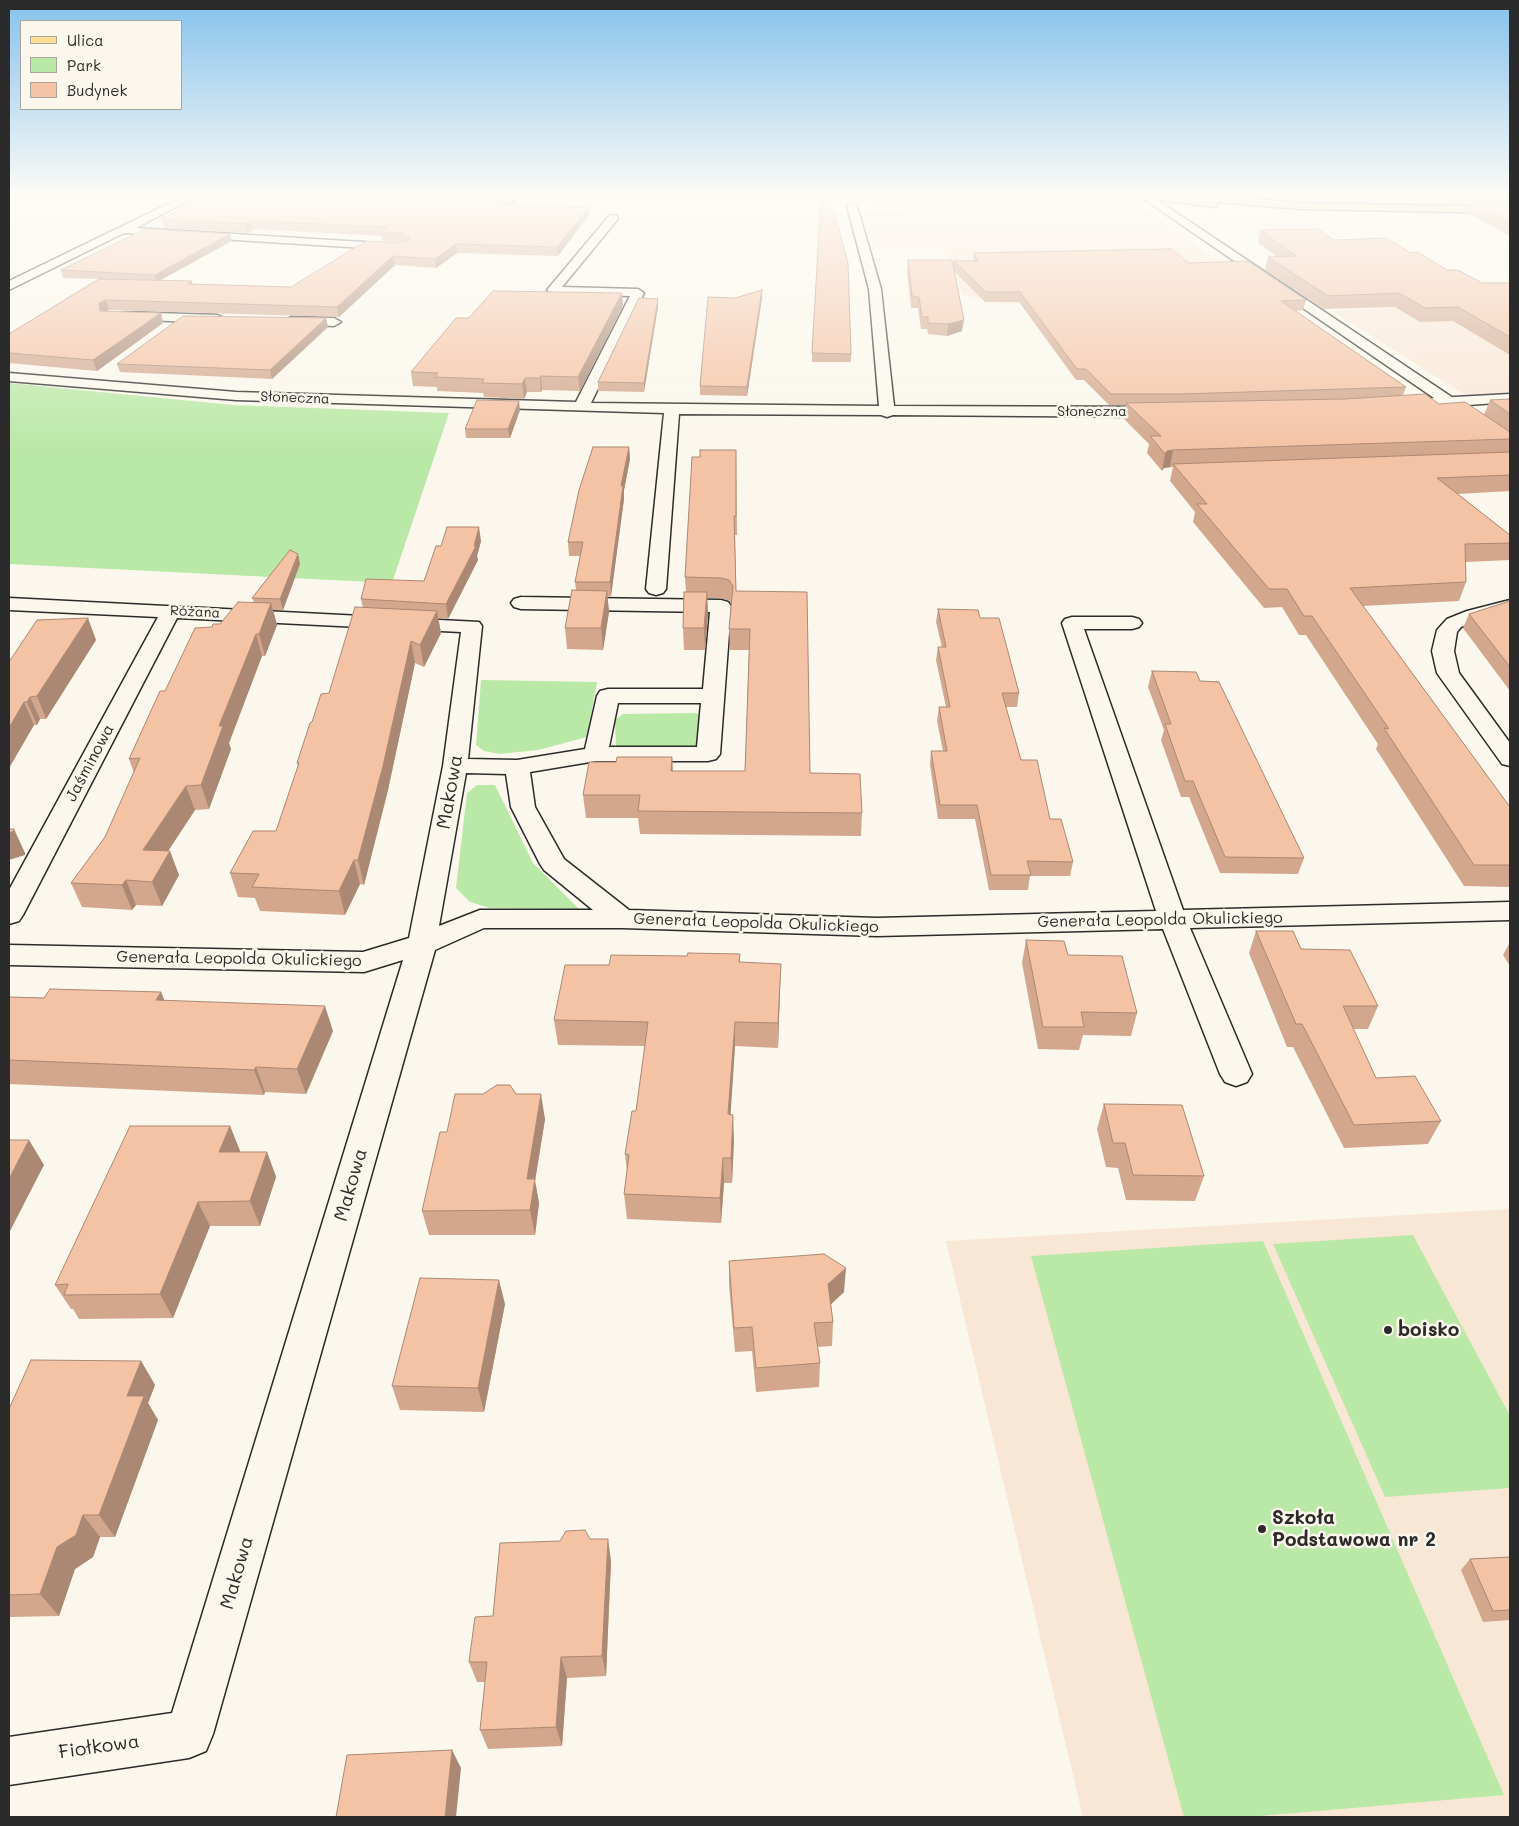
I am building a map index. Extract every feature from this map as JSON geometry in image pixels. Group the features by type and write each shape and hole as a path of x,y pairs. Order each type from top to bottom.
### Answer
{"street":[{"path":"559,282 553,290 638,294 582,407"},
{"path":"873,282 886,412"},
{"path":"1276,282 1510,443"},
{"path":"109,316 230,320"},
{"path":"167,329 182,318"},
{"path":"277,321 334,322"},
{"path":"91,384 106,373"},
{"name":"Słoneczna","path":"9,377 236,396 672,410 1179,412"},
{"path":"1387,405 1510,398"},
{"path":"656,589 672,410"},
{"path":"456,766 517,767 596,754 708,754 721,606 521,603"},
{"name":"Różana","path":"9,604 472,626"},
{"path":"1510,606 1474,615 1454,623 1447,630 1443,652 1448,673 1510,758"},
{"name":"Jaśminowa","path":"9,915 170,611"},
{"path":"1132,623 1072,623 1174,920 1236,1074"},
{"name":"Makowa","path":"189,1734 422,944 456,766 472,626"},
{"path":"596,754 608,696 714,696"},
{"path":"517,767 523,807 553,864 622,919"},
{"name":"Generała Leopolda Okulickiego","path":"9,955 364,962 422,944 480,919 622,919 877,927 1510,911"},
{"name":"Fiołkowa","path":"9,1761 189,1734"}],"shaded area":[{"path":"957,282 1251,282 1265,292 1083,308 1003,304 963,295"},
{"path":"1510,296 1510,393 1467,396 1332,311 1389,308 1380,302"},
{"name":"Szkoła Podstawowa nr 2","path":"1510,1209 1510,1817 1083,1817 946,1241"}],"green space":[{"path":"9,383 233,405 449,413 392,583 9,564"},
{"path":"481,680 597,682 587,737 538,750 499,754 484,751 476,745"},
{"path":"696,713 701,716 700,739 696,746 616,747 615,720 623,714"},
{"path":"477,785 495,785 533,863 579,909 490,908 470,902 456,888 467,793"},
{"name":"boisko","path":"1413,1235 1510,1416 1510,1488 1385,1497 1273,1244"},
{"path":"1263,1241 1504,1795 1248,1817 1184,1817 1031,1256"}],"building":[{"path":"94,282 190,282 188,284 291,287 299,282 364,282 337,307 106,300 99,303 100,311 161,313 93,360 9,353 9,334"},
{"path":"816,282 849,282 851,354 812,353"},
{"path":"910,282 956,282 964,320 948,324 928,323 928,317 922,317 919,297 912,296"},
{"path":"976,282 1279,282 1306,300 1281,301 1406,387 1181,394 1111,394 1086,369 1077,369 1020,292 986,292"},
{"path":"1307,282 1510,283 1510,337 1458,307 1425,308 1399,293 1328,296"},
{"path":"762,290 747,387 700,386 708,297 735,298"},
{"path":"493,291 622,293 578,377 541,376 540,378 525,378 522,384 482,383 484,379 435,377 438,373 411,372 456,318 469,318"},
{"path":"639,298 658,299 644,383 598,382"},
{"path":"183,316 326,318 270,370 117,364"},
{"path":"1425,394 1439,404 1465,402 1510,432 1510,439 1173,450 1167,451 1165,454 1150,436 1161,436 1126,403 1345,399"},
{"path":"1510,399 1510,414 1490,400"},
{"path":"477,400 519,401 508,429 465,429"},
{"path":"593,447 629,447 621,486 623,486 610,582 575,582 583,542 568,542 579,490"},
{"path":"700,450 736,450 736,516 734,516 736,591 807,592 810,773 860,774 862,813 638,811 640,795 583,795 589,762 616,762 617,757 672,757 671,771 745,771 750,629 729,629 733,586 729,580 685,577 692,457 700,457"},
{"path":"1510,452 1510,475 1437,478 1510,535 1510,543 1465,544 1466,582 1350,588 1510,807 1510,865 1474,865 1384,728 1389,729 1312,616 1304,616 1287,589 1269,589 1197,504 1207,504 1173,464"},
{"path":"447,527 479,527 474,546 476,546 446,604 361,599 366,579 424,581 436,546 441,546"},
{"path":"290,550 298,554 280,599 252,598"},
{"path":"572,590 607,591 601,628 565,628"},
{"path":"684,592 707,592 704,628 683,628"},
{"path":"1510,601 1510,667 1469,614"},
{"path":"238,602 271,603 259,634 256,634 219,726 223,726 201,785 186,786 143,850 170,851 152,882 126,880 122,885 71,883 105,837 140,758 129,759 160,691 165,691 195,628 212,627 213,624 220,624"},
{"path":"355,607 437,611 420,645 411,641 383,766 358,860 354,860 339,891 252,887 259,874 230,873 253,831 276,831 321,694 329,693"},
{"path":"938,609 978,610 980,618 999,618 1019,693 1002,693 1021,760 1037,760 1050,819 1061,819 1073,862 1027,861 1031,875 991,875 977,805 940,805 931,751 947,751 939,707 950,707 938,647 946,647"},
{"path":"88,618 37,696 30,697 27,702 24,702 9,728 9,662 37,620"},
{"path":"1152,671 1196,672 1200,681 1219,682 1304,858 1225,857 1193,781 1185,781 1165,724 1171,724"},
{"path":"1256,931 1293,931 1301,949 1350,950 1378,1006 1343,1006 1376,1078 1415,1076 1441,1121 1354,1125 1302,1024 1296,1024"},
{"path":"1026,940 1064,941 1068,955 1122,956 1137,1013 1081,1012 1084,1027 1043,1027"},
{"path":"688,953 740,954 739,962 781,964 778,1023 735,1022 728,1114 733,1115 731,1158 723,1158 720,1198 624,1194 629,1155 625,1154 632,1111 636,1111 648,1022 554,1020 565,965 609,965 611,955 687,956"},
{"path":"50,989 161,992 156,1000 325,1006 297,1069 256,1067 254,1070 9,1060 9,997 44,998"},
{"path":"497,1085 510,1085 516,1094 541,1094 527,1179 535,1179 530,1210 422,1211 440,1132 447,1132 455,1094 483,1094"},
{"path":"1104,1104 1182,1105 1204,1176 1133,1175 1125,1143 1113,1143"},
{"path":"130,1126 230,1126 219,1152 267,1152 250,1201 198,1202 160,1294 64,1295 68,1284 55,1285"},
{"path":"9,1140 29,1140 9,1179"},
{"path":"824,1254 846,1268 828,1284 833,1322 814,1323 820,1363 756,1368 752,1327 734,1328 729,1261"},
{"path":"420,1278 499,1280 478,1388 392,1386"},
{"path":"31,1360 141,1361 127,1396 144,1396 99,1515 83,1515 76,1535 57,1547 40,1594 9,1595 9,1409"},
{"path":"585,1530 590,1539 608,1539 602,1656 561,1657 556,1727 480,1730 487,1662 469,1662 475,1617 493,1616 500,1543 560,1541 566,1531"},
{"path":"1510,1557 1510,1610 1493,1611 1470,1559"},
{"path":"452,1750 445,1817 336,1817 347,1755"}],"place":[{"name":"boisko","path":"1388,1330"},
{"name":"Szkoła Podstawowa nr 2","path":"1262,1529"}]}
